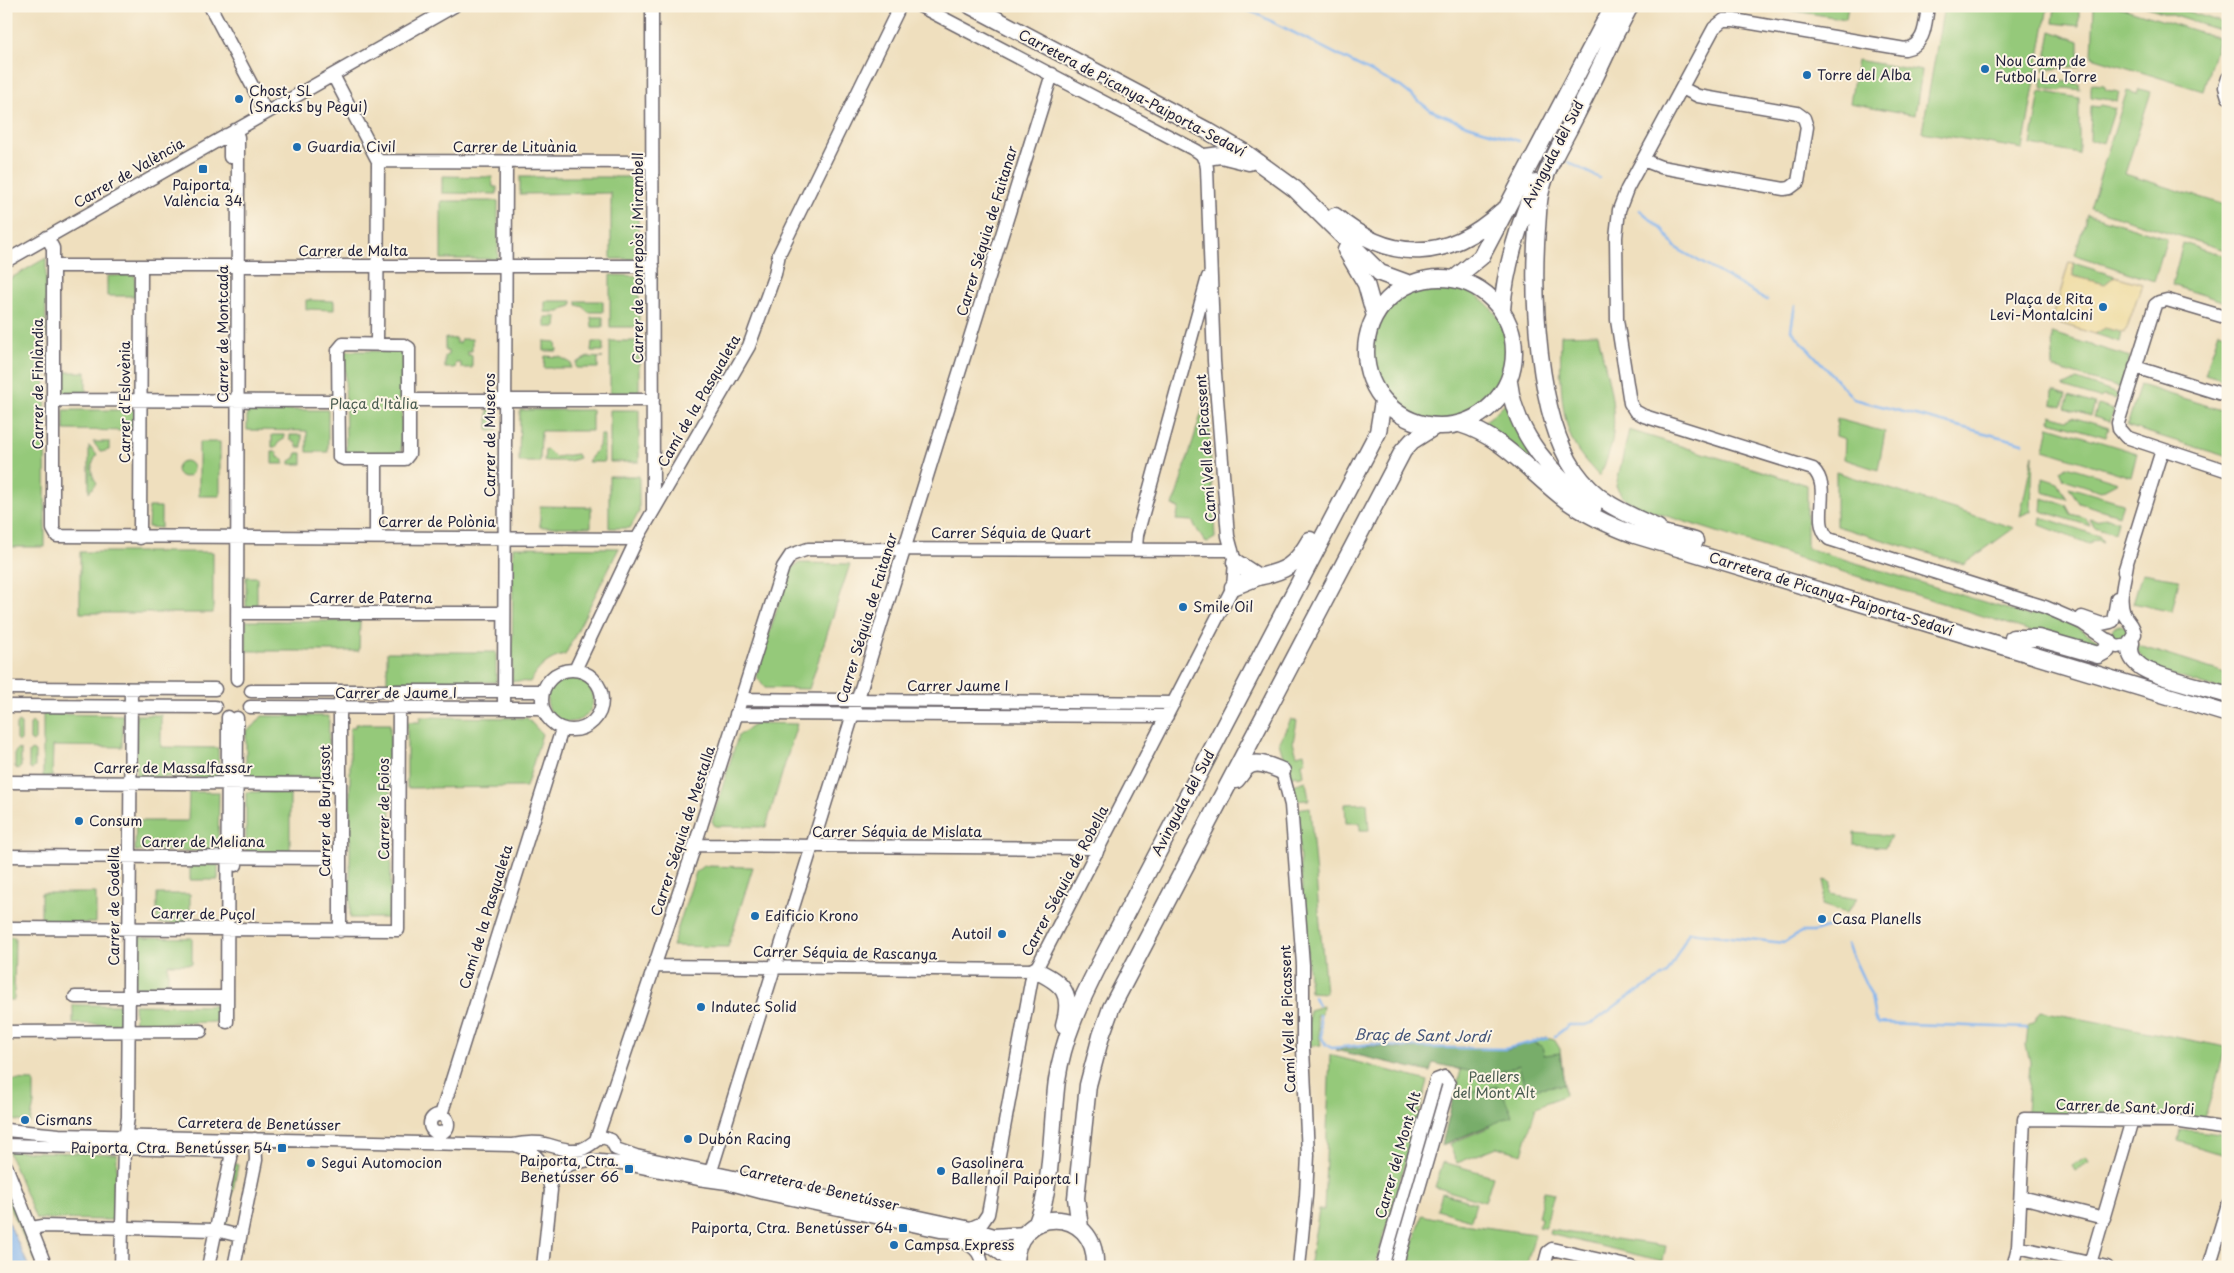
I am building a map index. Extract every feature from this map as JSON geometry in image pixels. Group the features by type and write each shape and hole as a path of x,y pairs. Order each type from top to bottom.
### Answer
{"main road":[{"name":"Carretera de Picanya-Paiporta-Sedaví","path":"971,6 1206,130 1265,167 1295,189 1380,273 1410,284"},
{"name":"Avinguda del Sud","path":"1454,279 1482,257 1613,6"},
{"name":"Avinguda del Sud","path":"1502,310 1504,286 1520,220 1544,166 1630,6"},
{"path":"1615,34 1603,63 1548,169 1540,195 1534,265 1540,349 1550,409 1556,432 1565,454 1576,472 1590,488 1622,513 1668,533"},
{"path":"1205,157 1221,155 1265,167"},
{"path":"1295,189 1314,197 1362,236 1393,249 1429,250 1467,239 1488,224 1511,202"},
{"name":"Carretera de Picanya-Paiporta-Sedaví","path":"1332,227 1353,259 1366,284 1374,316"},
{"path":"1432,278 1454,279 1473,285 1489,296 1502,310 1513,333 1515,358 1509,382 1498,399 1484,413 1460,424 1434,427 1406,419 1383,401 1371,382 1365,360 1366,337 1374,316 1390,297 1410,284 1432,278"},
{"name":"Carretera de Picanya-Paiporta-Sedaví","path":"1509,382 1515,412 1547,464 1570,488 1613,516 1646,529 1668,533 2228,702"},
{"name":"Avinguda del Sud","path":"1015,1267 1018,1243 1031,1228 1045,1195 1061,1059 1071,1026 1100,962 1378,432 1383,401"},
{"name":"Carretera de Picanya-Paiporta-Sedaví","path":"1460,424 1477,429 1500,442 1553,489 1583,510 1635,535 2228,714"},
{"path":"1080,1227 1076,1198 1088,1085 1101,1036 1126,978 1404,451 1412,441 1434,427"},
{"path":"1233,587 1286,568 1300,558 1342,488 1362,464"},
{"path":"1234,556 1258,577"},
{"path":"2013,638 2038,638 2098,655 2107,650 2109,641"},
{"path":"2131,643 2130,650 2134,660 2147,671 2228,695"},
{"path":"1225,790 1250,765 1269,766 1282,771"},
{"path":"1035,970 1061,985 1068,1000 1068,1013 1060,1040 1061,1059"},
{"path":"1031,1228 1059,1219 1080,1227 1088,1235 1099,1263"}],"street":[{"path":"210,6 266,112"},
{"name":"Carrer de València","path":"6,261 454,6"},
{"name":"Carrer de Bonrepòs i Mirambell","path":"652,6 652,510"},
{"name":"Camí de la Pasqualeta","path":"575,670 636,538 750,346 775,274 779,254 900,6"},
{"path":"920,6 1196,150 1205,157"},
{"path":"1928,6 1923,34 1916,45 1900,48 1734,20 1724,20 1714,28 1643,160 1619,210 1615,263 1620,347 1630,402 1635,411 1644,416 1813,469 1821,480 1822,527 1829,539 2045,608 2082,623 2113,645 2122,647 2131,643 2135,634 2133,625 2124,615 2122,601 2127,564"},
{"name":"Carrer Séquia de Faitanar","path":"711,1171 1052,74"},
{"path":"333,75 378,161 377,344"},
{"path":"2227,96 2225,86 2228,78"},
{"path":"1643,160 1653,165 1784,189 1790,188 1798,182 1807,127 1801,115 1698,96 1682,88"},
{"name":"Carrer de Montcada","path":"231,133 238,137 234,266 233,538"},
{"name":"Camí Vell de Picassent","path":"1205,157 1208,168 1213,330 1228,536 1234,556"},
{"name":"Carrer de Lituània","path":"378,161 652,162"},
{"name":"Carrer de Museros","path":"504,708 506,162"},
{"name":"Carrer de Finlàndia","path":"47,238 53,245 54,266 54,533"},
{"name":"Camí Vell de Picassent","path":"1136,548 1137,535 1211,265"},
{"name":"Carrer de Malta","path":"54,266 653,266"},
{"name":"Carrer d'Eslovènia","path":"140,538 141,266"},
{"path":"2228,318 2167,300 2159,302 2155,306 2120,418 2119,429 2126,437 2228,471"},
{"path":"1194,327 1213,330"},
{"path":"343,344 377,344 404,345 409,348 409,400 408,457 405,460 344,459 339,457 339,347 343,344"},
{"path":"2136,367 2228,396"},
{"path":"54,400 338,400"},
{"path":"409,400 653,400"},
{"path":"2109,641 2106,632 2112,621 2117,590 2127,564 2162,450"},
{"path":"376,459 376,537"},
{"name":"Carrer de Polònia","path":"54,533 59,537 140,538 636,538"},
{"path":"233,538 237,613 233,679"},
{"path":"233,538 233,679"},
{"name":"Carrer Séquia de Quart","path":"791,555 808,549 1136,548 1234,556"},
{"name":"Carrer Séquia de Mestalla","path":"596,1140 600,1123 604,1116 695,845 782,567 791,555"},
{"name":"Carrer Séquia de Robella","path":"971,1228 982,1223 988,1214 1032,977 1233,587 1234,556"},
{"path":"2045,608 2064,611 2102,624 2120,618 2130,621"},
{"name":"Carrer de Paterna","path":"237,613 504,613"},
{"path":"565,670 575,670 585,672 599,686 602,696 601,706 598,716 587,726 572,730 562,729 547,717 542,708 543,691 547,682 555,675 565,670"},
{"path":"233,679 248,685 252,696 247,712 232,718 223,715 215,707 213,695 219,684 233,679"},
{"path":"6,688 215,689"},
{"name":"Carrer de Godella","path":"121,1267 125,1142 128,1117 130,689"},
{"name":"Carrer de Jaume I","path":"251,690 543,691"},
{"name":"Carrer de Burjassot","path":"340,691 340,931"},
{"name":"Carrer de Foios","path":"399,691 399,928"},
{"name":"Carrer Jaume I","path":"741,699 1174,703"},
{"path":"6,706 215,707"},
{"name":"Carrer de Jaume I","path":"250,707 542,708"},
{"name":"Carrer Jaume I","path":"736,714 1168,716"},
{"path":"227,1022 231,930 232,718"},
{"name":"Camí de la Pasqualeta","path":"438,1138 431,1128 430,1122 433,1117 441,1115 562,729"},
{"name":"Camí Vell de Picassent","path":"1282,771 1291,806 1303,965 1303,1049 1308,1155 1299,1267"},
{"name":"Carrer de Massalfassar","path":"6,782 340,784"},
{"name":"Carrer Séquia de Mislata","path":"695,845 1090,848 1097,852"},
{"name":"Carrer de Meliana","path":"6,856 340,858"},
{"name":"Carrer de Puçol","path":"6,928 394,931 399,928"},
{"name":"Carrer Séquia de Rascanya","path":"655,966 1035,970"},
{"path":"75,996 227,997"},
{"path":"6,1032 128,1033 201,1031"},
{"name":"Carrer del Mont Alt","path":"1382,1267 1436,1080 1444,1077 1449,1084 1396,1267"},
{"path":"604,1116 614,1145 612,1158 606,1160"},
{"name":"Carrer de Sant Jordi","path":"2021,1197 2023,1121 2027,1119 2174,1121 2228,1130"},
{"path":"2090,1265 2132,1120"},
{"name":"Carretera de Benetússer","path":"6,1130 226,1150 231,1153 216,1230"},
{"name":"Carretera de Benetússer","path":"6,1145 261,1139 438,1138 512,1145 541,1143 551,1147 579,1150 602,1137 636,1156 971,1228 994,1235 1031,1228"},
{"path":"234,1267 261,1139"},
{"name":"Carretera de Benetússer","path":"512,1145 528,1151 544,1164 560,1170 580,1161 606,1160 732,1184 764,1193 940,1231 968,1235 1000,1252 1015,1267"},
{"path":"551,1147 546,1150 544,1164 551,1190"},
{"path":"6,1166 46,1267"},
{"path":"543,1267 551,1190 560,1170"},
{"path":"2013,1267 2018,1247 2021,1197 2104,1218"},
{"path":"2209,1267 2223,1235 2228,1204"},
{"path":"32,1228 41,1226 216,1230 240,1236"},
{"path":"208,1267 216,1230"},
{"path":"940,1231 973,1248 980,1256 982,1267"},
{"path":"2018,1247 2067,1262 2107,1267"},
{"path":"1544,1267 1548,1252 1552,1249 1628,1266"}],"green space":[{"path":"1763,6 1848,6 1846,19"},
{"name":"Nou Camp de Futbol La Torre","path":"1944,6 2048,6 2023,149 1922,132"},
{"path":"2055,6 2079,6 2079,26 2053,23"},
{"path":"2094,6 2116,6 2219,38 2203,91 2092,57"},
{"path":"2144,6 2170,6 2224,23 2222,31"},
{"path":"2051,31 2079,41 2079,66 2044,70"},
{"path":"1857,60 1922,71 1915,115 1850,103"},
{"path":"2043,78 2079,84 2080,90 2065,88 2061,91 2041,88"},
{"path":"2091,84 2104,85 2106,90 2119,92 2117,101 2091,97"},
{"path":"2139,89 2151,92 2125,174 2228,206 2228,251 2090,208 2127,91 2137,94"},
{"path":"2040,91 2079,98 2079,154 2031,145"},
{"path":"2101,105 2115,108 2104,143 2090,140 2091,106 2099,107"},
{"path":"442,176 492,177 493,187 497,187 497,194 442,193"},
{"path":"520,177 628,177 638,187 638,259 611,259 611,193 520,194"},
{"path":"441,201 498,201 498,259 441,259"},
{"path":"2087,214 2167,238 2154,281 2075,255"},
{"path":"2183,243 2228,257 2228,303 2172,285"},
{"path":"46,258 45,547 6,547 6,281"},
{"path":"2073,263 2115,276 2105,284 2073,276"},
{"path":"135,275 135,296 107,296 107,276"},
{"path":"610,275 639,276 639,327 610,327"},
{"path":"1440,285 1466,290 1488,305 1503,327 1508,353 1503,379 1488,401 1466,416 1440,421 1414,416 1392,401 1377,379 1372,353 1377,327 1392,305 1414,290"},
{"path":"306,300 334,301 334,310 306,309"},
{"path":"545,301 572,301 572,306 560,312 545,312"},
{"path":"577,301 603,301 603,312 588,312 584,307 577,305"},
{"path":"545,317 557,317 556,327 545,327"},
{"path":"591,317 603,317 603,327 592,327"},
{"path":"2105,328 2122,332 2120,342 2095,334"},
{"path":"2219,331 2228,334 2228,381 2205,374"},
{"path":"2052,333 2130,357 2120,388 2053,368"},
{"path":"1598,334 1610,388 1614,423 1607,458 1599,476 1580,454 1570,434 1563,407 1561,362 1561,335"},
{"path":"445,338 456,339 456,343 460,343 461,339 472,339 472,351 468,351 468,355 472,355 472,368 461,368 461,363 456,363 455,368 445,368 445,356 448,355 448,351 445,351"},
{"path":"544,341 556,342 557,351 544,351"},
{"path":"610,341 639,341 639,393 610,393"},
{"path":"592,342 603,342 603,351 591,351"},
{"name":"Plaça d'Itàlia","path":"347,351 400,351 403,353 401,452 346,453 345,353"},
{"path":"545,356 560,357 571,363 571,368 544,368"},
{"path":"588,357 603,358 598,358 598,368 576,368 576,363"},
{"path":"64,372 86,372 86,393 64,393"},
{"path":"2077,380 2118,394 2116,399 2104,396 2099,398 2063,387"},
{"path":"2140,385 2228,412 2228,457 2127,426"},
{"path":"2053,391 2066,395 2062,407 2052,404"},
{"path":"2069,396 2095,404 2091,416 2065,408"},
{"path":"1505,403 1549,473 1481,424"},
{"path":"1204,405 1208,407 1215,538 1208,542 1204,541 1192,521 1176,520 1179,508 1173,506"},
{"path":"2098,405 2114,410 2110,422 2094,417"},
{"path":"64,410 135,410 135,431 64,430"},
{"path":"247,410 328,410 328,452 307,452 307,431 247,430"},
{"path":"488,410 497,410 497,430 488,430"},
{"path":"520,410 592,410 592,431 541,431 540,462 519,462"},
{"path":"610,410 639,410 639,462 610,462"},
{"path":"2051,415 2067,420 2072,417 2109,428 2106,437 2050,421"},
{"path":"1837,419 1885,432 1878,470 1844,459 1845,439 1836,436"},
{"path":"2049,426 2137,453 2131,477 2044,450"},
{"path":"1629,430 1807,485 1807,548 2030,616 2033,609 2067,621 2101,642 2100,648 2084,648 1635,506 1622,496 1616,486"},
{"path":"272,435 284,435 284,439 278,443 277,447 272,447"},
{"path":"290,435 302,435 302,447 297,447 296,443 290,439"},
{"path":"600,435 604,435 604,462 588,462 599,446"},
{"path":"93,442 109,442 109,450 101,452"},
{"path":"199,442 220,442 220,496 199,496"},
{"path":"89,446 97,455 92,469 97,483 89,492"},
{"path":"545,450 548,450 555,457 577,454 579,458 570,461 544,461"},
{"path":"272,452 277,452 278,457 284,460 284,464 272,464"},
{"path":"297,453 302,453 302,464 290,464 290,461 295,458"},
{"path":"2033,455 2031,511 2020,516"},
{"path":"185,461 191,463 193,469 191,475 185,477 179,475 177,469 179,463"},
{"path":"2067,466 2118,482 2101,491 2064,479 2060,470"},
{"path":"1836,472 2014,528 1964,564 1836,526"},
{"path":"609,476 639,476 639,512 630,528 609,528"},
{"path":"2043,478 2058,483 2067,499 2043,492"},
{"path":"2069,487 2123,503 2119,515 2079,503"},
{"path":"2042,498 2066,505 2071,514 2086,518 2090,526 2041,511"},
{"path":"540,506 591,507 591,527 540,527"},
{"path":"149,507 161,507 161,528 148,527"},
{"path":"2041,517 2099,536 2103,542 2097,540 2089,544 2040,525"},
{"path":"2105,517 2117,521 2114,533 2094,527 2090,519 2097,521"},
{"path":"513,547 619,548 565,655 544,664 530,682 512,681"},
{"path":"80,552 213,552 213,613 80,613"},
{"path":"799,563 850,564 809,689 765,688 756,676 789,570"},
{"path":"2142,573 2179,579 2172,612 2133,603"},
{"path":"246,577 257,577 257,607 246,607"},
{"path":"246,621 360,621 359,651 246,651"},
{"path":"2117,625 2123,625 2128,630 2126,639 2117,641 2112,636 2112,630"},
{"path":"2136,645 2228,674 2228,692 2149,668 2135,647"},
{"path":"387,652 496,652 496,682 387,682"},
{"path":"565,676 575,676 587,682 592,690 592,708 587,716 579,721 565,722 557,719 550,712 547,704 547,694 550,686 557,679"},
{"path":"43,714 123,715 122,747 53,746 52,777 43,777"},
{"path":"136,715 161,715 161,747 218,748 219,778 136,777"},
{"path":"262,716 329,716 328,778 246,778 246,731 254,726"},
{"path":"420,717 527,718 542,734 526,787 407,788 407,722 420,722"},
{"path":"1291,719 1297,721 1293,742 1297,755 1304,753 1306,761 1302,763 1304,775 1298,777 1297,775 1289,777 1279,743"},
{"path":"18,722 21,724 21,740 18,742 16,740 16,725"},
{"path":"32,722 35,725 35,740 33,742 30,740 30,725"},
{"path":"757,723 797,724 766,827 715,826 712,821 738,736"},
{"path":"355,724 390,724 391,918 350,918 350,728 355,727"},
{"path":"18,749 21,751 21,767 17,769 15,767 15,752"},
{"path":"32,750 35,752 35,767 31,770 29,767 29,752"},
{"path":"1306,781 1309,800 1293,801 1290,786"},
{"path":"189,792 219,792 218,851 135,851 136,821 188,821"},
{"path":"246,792 290,792 290,852 246,852"},
{"path":"1367,803 1369,830 1360,830 1360,823 1346,823 1345,804"},
{"path":"1310,807 1326,993 1310,992 1296,809"},
{"path":"1854,833 1891,836 1885,847 1854,845"},
{"path":"190,865 218,865 218,880 190,880"},
{"path":"703,866 753,867 728,947 672,946 696,872"},
{"path":"1825,880 1831,882 1830,894 1857,899 1846,913 1822,905"},
{"path":"41,893 96,893 96,923 41,923"},
{"path":"157,894 190,894 190,924 157,923"},
{"path":"6,937 15,937 14,1000 6,1000"},
{"path":"135,937 192,938 192,964 168,964 168,991 135,991"},
{"path":"73,1005 120,1005 120,1024 73,1024"},
{"path":"134,1005 217,1006 216,1022 135,1024"},
{"path":"1323,1006 1322,1014 1316,1015 1321,1045 1308,1046 1309,1010"},
{"path":"2041,1011 2226,1047 2204,1121 2029,1115 2027,1112 2030,1062 2026,1046 2028,1026 2034,1022"},
{"name":"Paellers del Mont Alt","path":"1547,1037 1554,1039 1560,1049 1565,1095 1536,1107 1522,1154 1497,1147 1457,1163 1449,1144 1490,1127 1442,1145 1461,1070 1454,1068 1465,1047 1508,1050"},
{"path":"1531,1042 1542,1046 1544,1055 1560,1053 1564,1085 1529,1089 1524,1086 1519,1065 1497,1073 1482,1074 1433,1063 1430,1072 1335,1050 1372,1046 1402,1049 1465,1047 1508,1050"},
{"path":"1330,1055 1428,1081 1375,1267 1309,1267 1319,1210 1324,1210"},
{"path":"6,1080 34,1081 34,1104 30,1123 6,1119"},
{"path":"1496,1086 1501,1088 1512,1116 1442,1145 1454,1095"},
{"path":"2180,1129 2228,1135 2228,1156 2178,1141"},
{"path":"8,1151 117,1154 115,1220 36,1219"},
{"path":"2086,1157 2089,1162 2075,1171 2072,1166"},
{"path":"1443,1162 1493,1176 1485,1202 1435,1187"},
{"path":"233,1163 238,1165 226,1226 221,1226"},
{"path":"6,1176 42,1267 38,1267 6,1200"},
{"path":"1544,1191 1554,1193 1545,1228 1539,1227 1541,1218 1538,1217"},
{"path":"1442,1193 1476,1203 1471,1220 1437,1210"},
{"path":"1422,1215 1456,1223 1535,1234 1526,1267 1407,1267"},
{"path":"1550,1230 1666,1246 1663,1261 1549,1234"},
{"path":"2027,1256 2042,1259 2040,1267 2027,1267"}],"sand":[{"path":"2069,262 2073,263 2073,276 2105,284 2115,276 2142,284 2125,333 2105,328 2095,334 2052,321"}],"water":[{"path":"6,1217 29,1267 6,1267"}],"waterway":[{"path":"1235,6 1255,13 1401,87 1430,110 1467,125 1519,141"},
{"path":"1568,162 1599,178"},
{"path":"1640,210 1663,230 1676,248 1767,300"},
{"path":"1795,305 1791,330 1854,399 2023,443"},
{"name":"Braç de Sant Jordi","path":"1555,1036 1569,1025 1585,1025 1594,1022 1622,1001 1667,974 1689,932 1783,943 1801,932 1813,932 1829,927"},
{"name":"Braç de Sant Jordi","path":"1847,944 1871,995 1875,1019 1879,1023 2027,1028"},
{"name":"Braç de Sant Jordi","path":"1314,997 1318,1005"},
{"name":"Braç de Sant Jordi","path":"1319,1015 1322,1038 1326,1045 1332,1048 1372,1044 1402,1047 1505,1049 1548,1038"}],"place":[{"name":"Nou Camp de Futbol La Torre","path":"1985,69"},
{"name":"Torre del Alba","path":"1807,75"},
{"name":"Chost, SL (Snacks by Pegui)","path":"239,99"},
{"name":"Guardia Civil","path":"297,147"},
{"name":"Paiporta, València 34","path":"203,169"},
{"name":"Plaça de Rita Levi-Montalcini","path":"2103,307"},
{"name":"Smile Oil","path":"1183,607"},
{"name":"Consum","path":"79,821"},
{"name":"Edificio Krono","path":"755,916"},
{"name":"Casa Planells","path":"1822,919"},
{"name":"Autoil","path":"1002,934"},
{"name":"Indutec Solid","path":"701,1007"},
{"name":"Cismans","path":"25,1120"},
{"name":"Dubón Racing","path":"688,1139"},
{"name":"Paiporta, Ctra. Benetússer 54","path":"282,1148"},
{"name":"Segui Automocion","path":"311,1163"},
{"name":"Paiporta, Ctra. Benetússer 66","path":"629,1169"},
{"name":"Gasolinera Ballenoil Paiporta I","path":"941,1171"},
{"name":"Paiporta, Ctra. Benetússer 64","path":"903,1228"},
{"name":"Campsa Express","path":"894,1245"}]}
